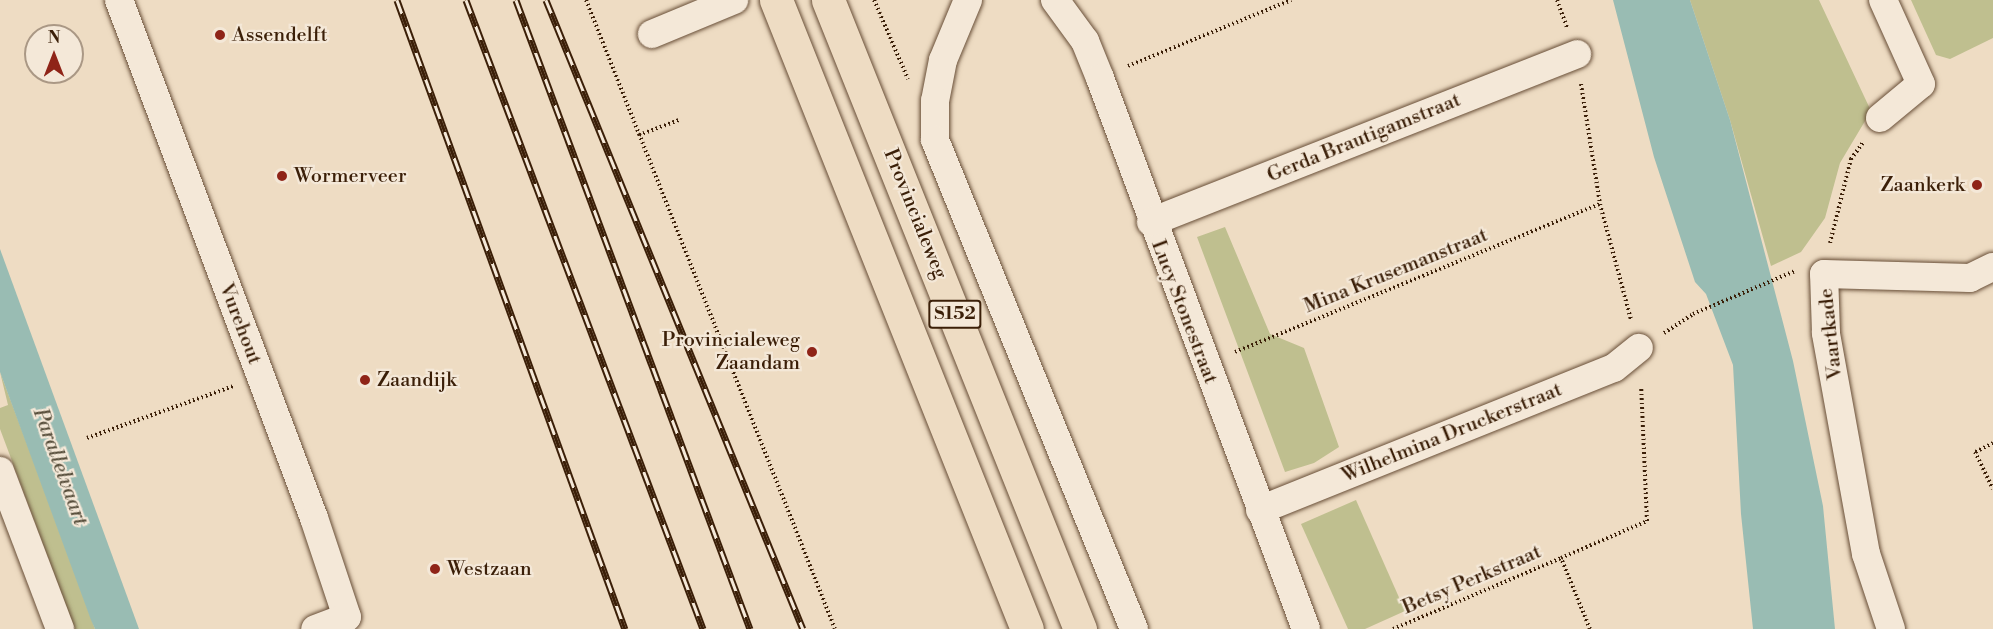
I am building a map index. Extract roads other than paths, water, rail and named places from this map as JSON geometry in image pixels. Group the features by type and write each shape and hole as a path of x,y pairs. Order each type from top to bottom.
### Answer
{"main road":[{"name":"S152","path":"776,0 1027,629"},
{"name":"Provincialeweg","path":"828,0 1080,629"}],"street":[{"name":"Vurehout","path":"118,0 261,377 347,617 315,629"},
{"path":"652,34 734,0"},
{"path":"969,0 943,60 935,101 935,140 1134,629"},
{"name":"Lucy Stonestraat","path":"1055,0 1085,41 1100,78 1204,365 1306,629"},
{"path":"1880,118 1921,84 1883,0"},
{"name":"Gerda Brautigamstraat","path":"1151,222 1577,54"},
{"name":"Vaartkade","path":"1891,629 1866,554 1826,333 1824,274 1970,278 1993,267"},
{"name":"Wilhelmina Druckerstraat","path":"1260,510 1614,368 1640,348"},
{"path":"0,471 60,629"}],"water":[{"path":"1613,0 1690,0 1730,120 1793,361 1823,506 1835,629 1753,629 1741,514 1733,365 1706,294 1695,282 1654,157"},
{"name":"Parallelvaart","path":"0,249 139,629 95,629 0,372"}],"railway":[{"path":"397,0 625,629"},
{"path":"466,0 703,629"},
{"path":"516,0 750,629"},
{"path":"546,0 803,629"}],"place":[{"name":"Assendelft","path":"220,35"},
{"name":"Wormerveer","path":"282,176"},
{"name":"Zaankerk","path":"1977,185"},
{"name":"Provincialeweg Zaandam","path":"812,352"},
{"name":"Zaandijk","path":"365,380"},
{"name":"Westzaan","path":"435,569"}]}
